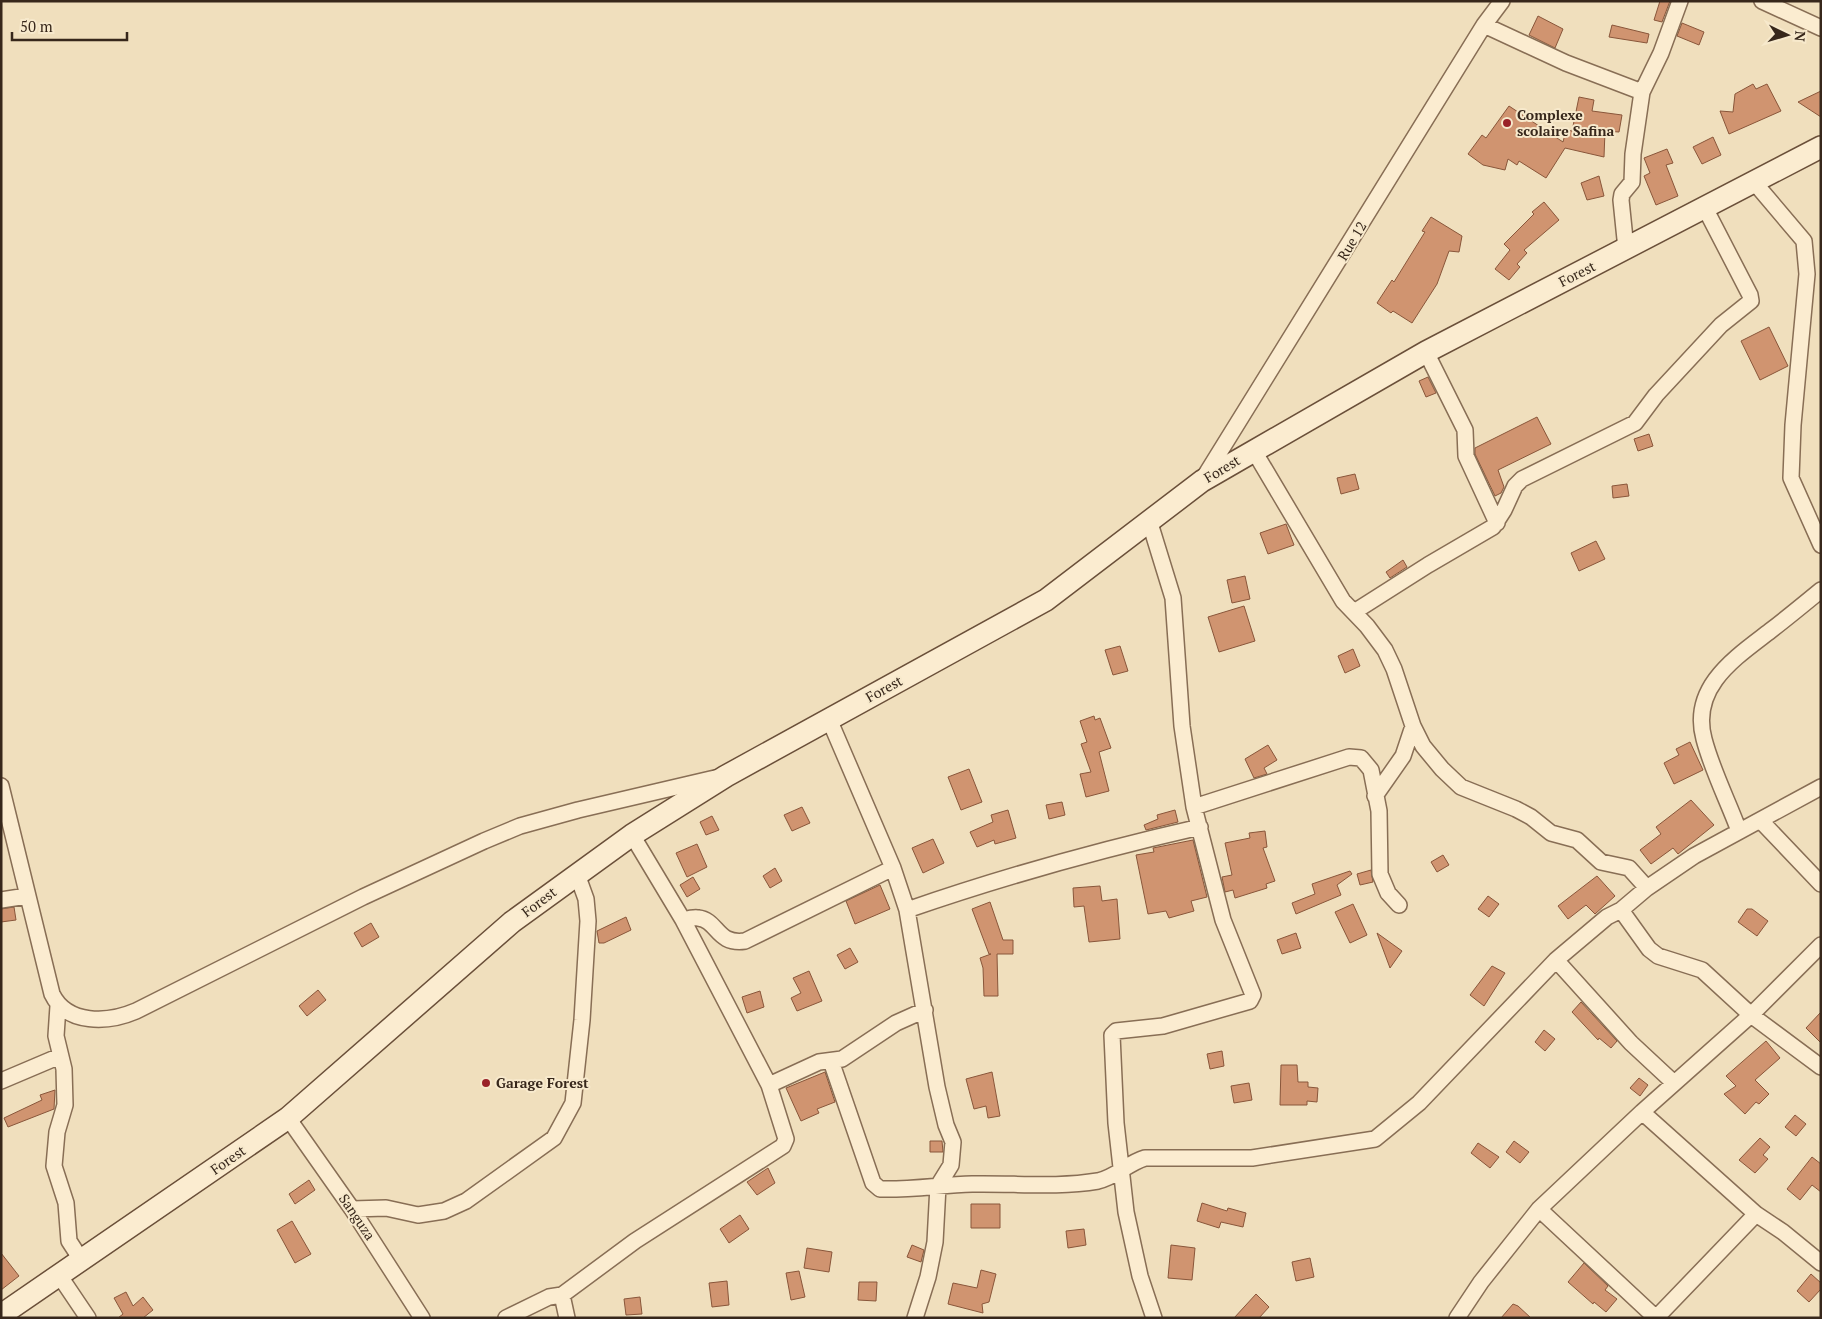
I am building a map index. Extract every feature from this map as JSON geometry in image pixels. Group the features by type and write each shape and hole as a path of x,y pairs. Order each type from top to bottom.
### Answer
{"street":[{"name":"Rue 12","path":"1202,481 1484,25 1502,1"},
{"path":"1626,249 1621,200 1622,194 1632,182 1632,154 1642,92 1661,53 1680,1"},
{"path":"1762,1 1821,28"},
{"path":"1484,25 1566,63 1642,92"},
{"name":"Forest","path":"1,1315 288,1118 512,922 632,835 726,776 1046,600 1202,481 1426,352 1821,148"},
{"path":"1754,182 1804,241 1814,273 1793,425 1791,478 1821,546"},
{"path":"1354,612 1497,523 1514,486 1522,479 1635,423 1656,395 1721,325 1751,301 1750,295 1705,208"},
{"path":"1426,352 1465,430 1466,456 1497,523"},
{"path":"1254,451 1343,601 1385,650 1394,669 1413,726 1423,746 1461,787 1516,809 1555,835 1577,840 1601,862 1629,868 1647,888"},
{"path":"1149,520 1173,598 1182,726 1194,807 1223,920 1253,998 1229,1008 1163,1026 1113,1032 1111,1041 1112,1064 1126,1212 1134,1249 1154,1318"},
{"path":"1739,831 1704,738 1701,711 1709,688 1720,671 1738,654 1821,590"},
{"path":"829,719 893,868 907,910 937,1087 954,1148 951,1165 938,1186 932,1260 915,1318"},
{"path":"1375,796 1403,756 1413,726"},
{"path":"1194,807 1356,757 1366,762 1371,770 1379,811 1380,874 1388,893 1398,905"},
{"path":"58,1006 84,1018 105,1019 126,1015 363,897 520,826 578,810 726,776"},
{"path":"1,786 46,974 58,1006 56,1036 64,1069 65,1105 57,1132 54,1166 66,1203 68,1241 82,1261"},
{"path":"831,1061 876,1187 887,1190 973,1184 1059,1185 1098,1180 1122,1171 1131,1162 1145,1158 1252,1158 1375,1139 1419,1103 1556,960 1607,917 1620,910 1647,888 1694,856 1821,787"},
{"path":"1761,821 1821,884"},
{"path":"907,910 993,880 1099,850 1200,827"},
{"path":"506,1318 548,1297 562,1295 635,1241 783,1146 786,1139 769,1085 683,920 632,835"},
{"path":"683,920 698,918 705,920 730,941 745,941 893,868"},
{"path":"352,1209 386,1208 418,1215 444,1212 466,1202 554,1138 561,1128 573,1103 586,967 586,899 577,874"},
{"path":"1,900 27,896"},
{"path":"1620,910 1649,949 1658,956 1702,970 1752,1015 1821,1067"},
{"path":"1464,1315 1481,1282 1539,1209 1642,1112 1752,1015 1821,946"},
{"path":"1556,960 1631,1043 1674,1083"},
{"path":"769,1085 819,1062 842,1059 896,1023 925,1010"},
{"path":"1,1081 60,1056"},
{"path":"1642,1112 1756,1214 1783,1232 1821,1263"},
{"name":"Sanguza","path":"288,1118 352,1209 422,1318"},
{"path":"1539,1209 1656,1318 1756,1214"},
{"path":"59,1275 88,1318"},
{"path":"562,1295 567,1318"}],"building":[{"path":"1660,1 1670,1 1662,22 1654,20"},
{"path":"1538,16 1563,29 1555,48 1529,35"},
{"path":"1682,23 1704,32 1699,45 1677,36"},
{"path":"1612,25 1649,34 1647,43 1609,37"},
{"path":"1753,84 1756,89 1767,84 1781,111 1729,134 1720,111 1733,112 1735,94"},
{"path":"1821,91 1821,117 1798,102"},
{"path":"1579,97 1594,100 1592,111 1622,115 1619,132 1605,131 1604,157 1565,148 1546,178 1519,161 1517,165 1508,159 1505,170 1483,165 1468,154 1482,135 1486,138 1509,106 1563,142 1566,130 1572,131"},
{"path":"1713,137 1721,155 1702,164 1693,147"},
{"path":"1667,149 1673,163 1666,165 1678,196 1656,205 1644,176 1650,173 1644,158"},
{"path":"1599,176 1604,196 1587,200 1581,183"},
{"path":"1544,202 1559,220 1524,250 1527,253 1517,264 1520,267 1509,280 1495,269 1510,250 1504,244 1534,214 1532,212"},
{"path":"1431,217 1462,236 1459,252 1449,251 1437,284 1412,323 1393,311 1391,313 1377,303 1392,280 1394,282 1425,232 1422,231"},
{"path":"1769,327 1788,366 1760,380 1741,341"},
{"path":"1428,377 1436,393 1426,397 1419,381"},
{"path":"1537,417 1551,444 1498,470 1504,487 1501,493 1495,496 1475,454 1475,448"},
{"path":"1649,434 1653,446 1638,451 1634,439"},
{"path":"1355,474 1359,489 1341,494 1337,478"},
{"path":"1627,484 1629,496 1613,498 1612,486"},
{"path":"1286,524 1294,545 1268,554 1260,533"},
{"path":"1596,541 1605,559 1579,571 1571,553"},
{"path":"1403,560 1407,567 1390,578 1386,572"},
{"path":"1245,576 1250,599 1232,603 1227,580"},
{"path":"1244,606 1255,641 1219,652 1208,617"},
{"path":"1120,646 1128,671 1113,675 1105,650"},
{"path":"1353,649 1360,666 1345,673 1338,656"},
{"path":"1094,716 1095,720 1100,718 1111,748 1099,752 1109,791 1086,797 1080,774 1091,772 1081,744 1087,742 1080,721"},
{"path":"1690,742 1703,770 1674,784 1664,763 1679,755 1676,749"},
{"path":"1268,745 1277,760 1264,768 1267,774 1254,778 1245,759"},
{"path":"969,769 982,802 961,810 948,777"},
{"path":"1691,800 1714,825 1678,854 1673,848 1651,864 1640,850 1661,834 1656,827"},
{"path":"1062,802 1065,815 1049,819 1046,805"},
{"path":"802,807 810,823 792,831 784,815"},
{"path":"1008,810 1016,838 995,844 994,840 977,847 970,832 993,822 991,815"},
{"path":"1175,810 1178,822 1146,830 1144,825 1158,819 1157,815"},
{"path":"712,816 719,830 706,835 700,822"},
{"path":"1265,831 1267,847 1263,848 1275,881 1266,884 1267,888 1235,898 1233,890 1225,892 1222,877 1232,875 1225,843 1250,838 1249,833"},
{"path":"933,839 944,863 923,873 912,848"},
{"path":"1193,840 1207,897 1191,901 1194,911 1169,918 1166,911 1148,914 1136,855 1154,852 1153,848"},
{"path":"697,844 707,867 687,877 676,853"},
{"path":"1443,855 1449,865 1437,872 1431,862"},
{"path":"775,868 782,881 770,888 763,876"},
{"path":"1371,870 1373,882 1360,885 1357,874"},
{"path":"1350,871 1352,874 1337,885 1341,895 1296,914 1292,903 1315,894 1312,884"},
{"path":"1597,876 1615,896 1595,914 1586,905 1568,919 1558,906"},
{"path":"693,877 700,889 687,897 680,885"},
{"path":"880,885 890,909 855,924 846,901"},
{"path":"1100,886 1102,901 1117,899 1120,939 1089,942 1084,906 1074,907 1073,888"},
{"path":"1488,896 1499,904 1489,917 1478,909"},
{"path":"990,902 1003,940 1013,940 1013,954 997,954 998,996 984,996 983,968 980,958 991,954 989,954 972,909"},
{"path":"1353,904 1367,935 1350,943 1335,912"},
{"path":"14,907 16,920 1,922 1,909"},
{"path":"1747,909 1752,909 1768,921 1757,936 1738,922"},
{"path":"626,917 631,930 604,943 599,943 597,931"},
{"path":"371,923 379,937 362,947 354,933"},
{"path":"1296,933 1301,948 1282,954 1277,940"},
{"path":"1377,933 1402,951 1390,968"},
{"path":"850,948 858,962 845,969 837,955"},
{"path":"1492,966 1505,973 1484,1006 1470,995"},
{"path":"809,971 822,1001 797,1011 791,998 801,993 793,978"},
{"path":"318,990 326,1000 307,1016 299,1006"},
{"path":"760,991 764,1007 747,1013 742,997"},
{"path":"1581,1002 1617,1041 1611,1048 1599,1038 1598,1040 1572,1012"},
{"path":"1821,1012 1821,1043 1806,1028"},
{"path":"1544,1030 1555,1039 1545,1051 1535,1042"},
{"path":"1766,1041 1780,1058 1755,1080 1769,1094 1759,1104 1756,1102 1745,1114 1724,1094 1736,1086 1726,1076"},
{"path":"1222,1051 1224,1066 1210,1069 1207,1054"},
{"path":"1281,1065 1297,1065 1298,1082 1308,1082 1308,1087 1318,1088 1317,1102 1307,1101 1307,1105 1280,1105"},
{"path":"825,1072 835,1102 817,1109 819,1113 801,1121 786,1088"},
{"path":"992,1072 1000,1116 988,1118 986,1106 974,1109 966,1079"},
{"path":"1639,1078 1648,1085 1640,1096 1630,1088"},
{"path":"1249,1083 1252,1100 1234,1103 1231,1086"},
{"path":"55,1090 54,1109 8,1127 4,1118 42,1100 40,1095"},
{"path":"1795,1115 1806,1124 1796,1136 1785,1127"},
{"path":"1760,1138 1770,1147 1763,1155 1768,1159 1755,1173 1739,1160"},
{"path":"930,1141 942,1141 943,1152 930,1152"},
{"path":"1514,1141 1529,1152 1520,1163 1506,1152"},
{"path":"1478,1143 1499,1157 1490,1168 1471,1153"},
{"path":"1812,1157 1821,1164 1821,1192 1812,1185 1800,1200 1787,1189"},
{"path":"768,1168 775,1183 757,1195 747,1182"},
{"path":"309,1180 315,1190 295,1204 289,1194"},
{"path":"1202,1203 1227,1211 1228,1208 1246,1213 1243,1227 1221,1222 1219,1228 1197,1221"},
{"path":"971,1204 1000,1204 1000,1228 971,1228"},
{"path":"740,1215 749,1229 729,1243 720,1229"},
{"path":"292,1221 311,1254 295,1263 277,1230"},
{"path":"1084,1229 1086,1245 1068,1248 1066,1231"},
{"path":"912,1245 924,1250 921,1262 907,1257"},
{"path":"1171,1245 1195,1248 1192,1280 1168,1278"},
{"path":"807,1248 832,1252 829,1272 804,1268"},
{"path":"1,1253 19,1276 1,1290"},
{"path":"1310,1258 1314,1277 1296,1281 1292,1262"},
{"path":"1584,1263 1608,1286 1605,1290 1617,1299 1606,1312 1594,1302 1593,1304 1568,1282"},
{"path":"981,1270 996,1274 989,1302 982,1304 983,1313 948,1304 953,1283 977,1288"},
{"path":"799,1271 805,1297 791,1300 786,1273"},
{"path":"1811,1274 1821,1283 1821,1289 1809,1302 1797,1291"},
{"path":"727,1281 729,1305 712,1307 709,1283"},
{"path":"859,1282 877,1282 876,1301 858,1300"},
{"path":"126,1292 133,1306 143,1297 153,1310 143,1318 118,1318 123,1314 114,1298"},
{"path":"1256,1294 1269,1307 1259,1318 1234,1318"},
{"path":"640,1297 642,1314 626,1315 624,1299"},
{"path":"1513,1304 1518,1306 1531,1318 1501,1318"}],"place":[{"name":"Complexe scolaire Safina","path":"1507,123"},
{"name":"Garage Forest","path":"486,1083"}]}
